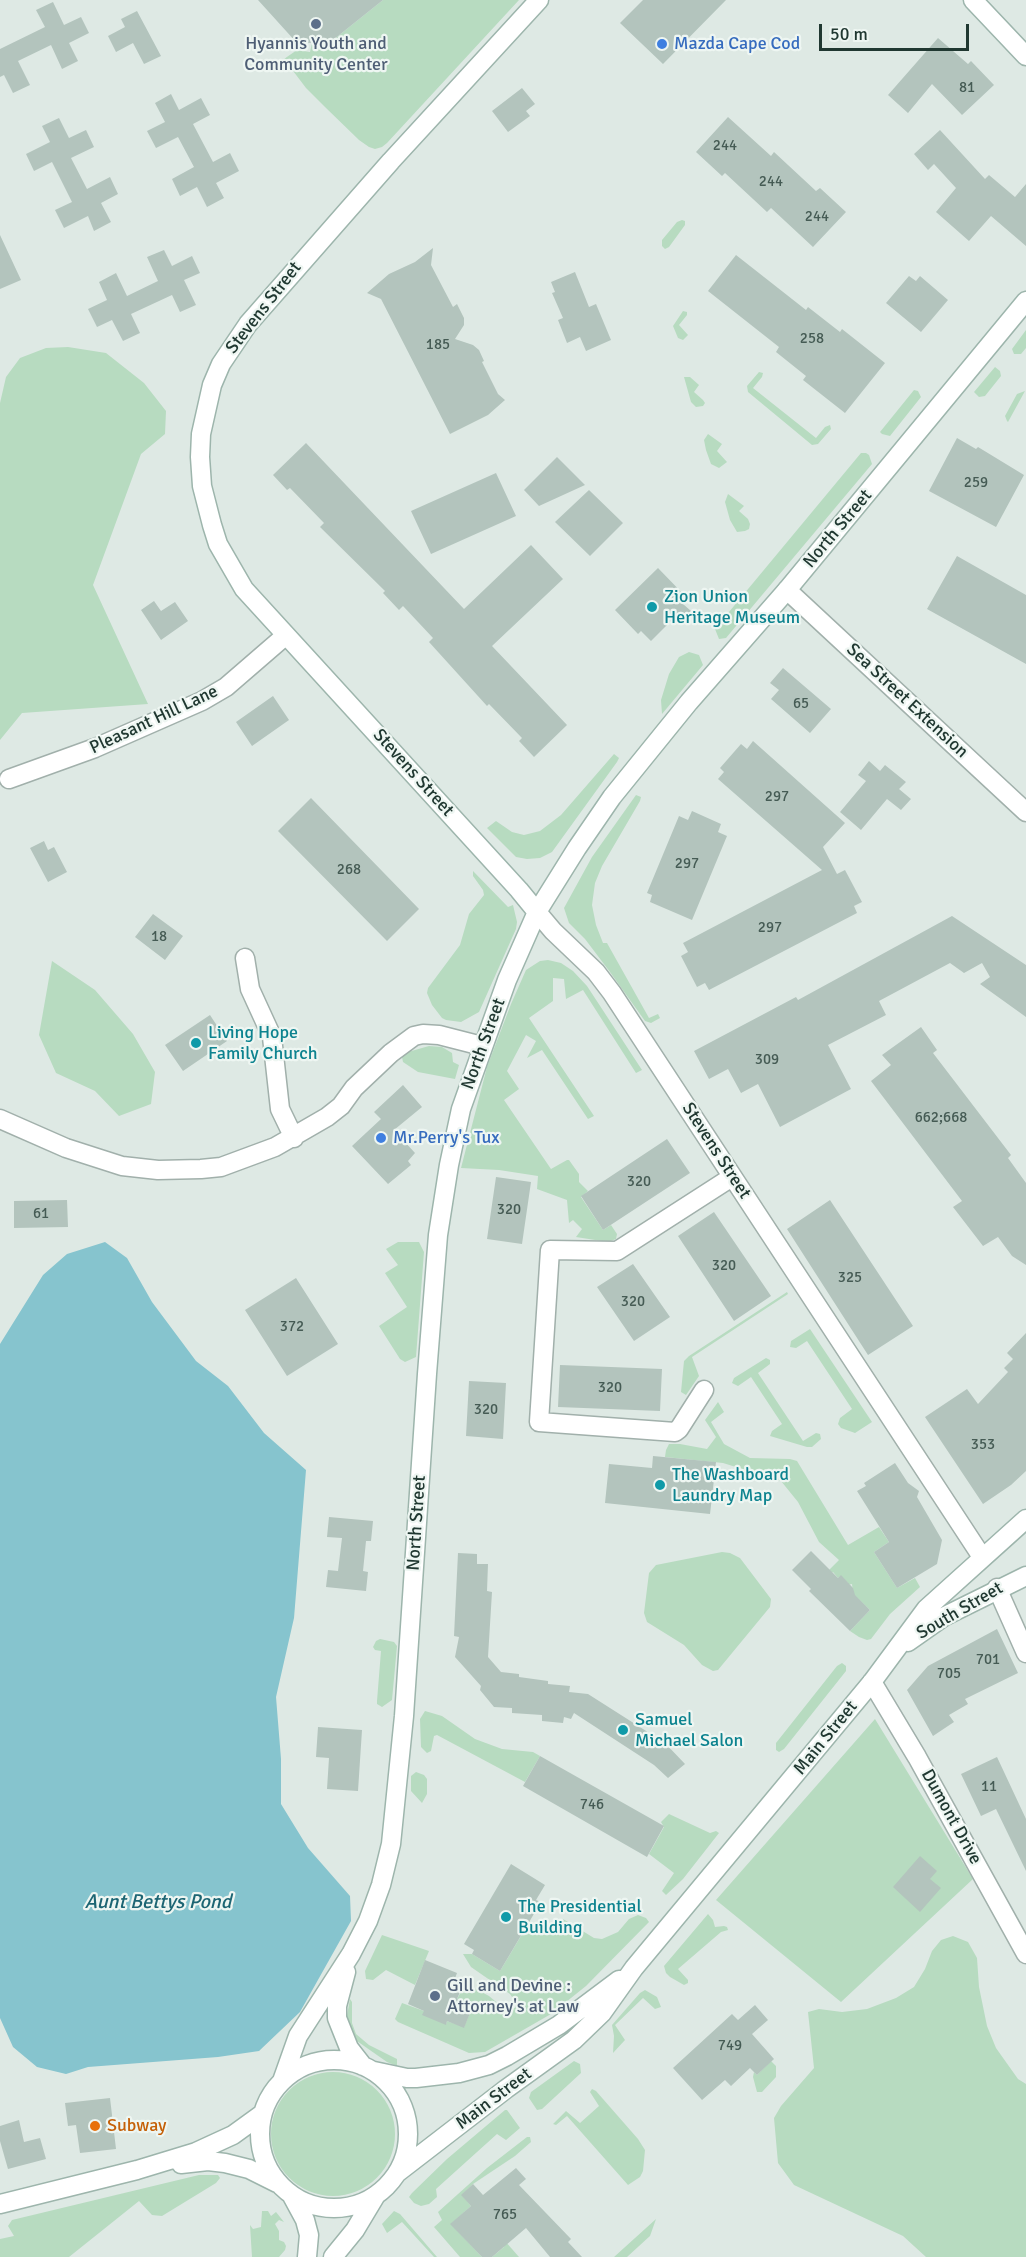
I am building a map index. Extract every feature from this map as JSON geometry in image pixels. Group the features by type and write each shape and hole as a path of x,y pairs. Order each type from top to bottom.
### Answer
{"street":[{"name":"Stevens Street","path":"539,0 276,290 221,364 212,385 201,434 202,486 212,525 218,544 244,590 513,884 553,931 596,972 612,993 982,1557"},
{"path":"974,0 1026,56"},
{"name":"North Street","path":"282,2082 298,2036 351,1953 375,1904 391,1844 404,1716 438,1235 448,1165 458,1120 507,980 537,912 577,848 619,788 718,667 788,590 1026,302"},
{"name":"Sea Street Extension","path":"788,590 1026,812"},
{"name":"Pleasant Hill Lane","path":"9,779 95,748 202,701 226,687 285,636"},
{"path":"245,958 250,990 272,1037 280,1109 294,1138"},
{"path":"0,1119 87,1155 122,1166 158,1170 221,1167 257,1155 294,1138 341,1106 354,1088 407,1040 431,1034 482,1046"},
{"path":"704,1390 679,1430 670,1432 539,1422 550,1250 617,1251 732,1177"},
{"name":"Main Street","path":"397,2173 574,2040 602,2013 634,1968 872,1682 926,1609 1026,1519"},
{"name":"South Street","path":"896,1651 945,1616 997,1588 1026,1576"},
{"path":"997,1588 1026,1653"},
{"name":"Dumont Drive","path":"872,1682 917,1757 1026,1954"},
{"name":"North Street","path":"351,1953 337,2006 337,2018 349,2048 368,2068"},
{"name":"Main Street","path":"368,2068 407,2078 416,2078 452,2074 489,2065 559,2025 634,1968"},
{"path":"292,2196 316,2206 343,2208 362,2203 386,2187 397,2173 408,2140 406,2116 390,2086 368,2068 347,2061 312,2064 296,2071 282,2082 274,2091 262,2114 260,2129 262,2150 269,2171 292,2196 305,2220 309,2235 307,2257"},
{"path":"0,2204 137,2170 196,2152 233,2135 262,2114"},
{"path":"137,2170 192,2162 225,2163 249,2169 278,2183"},
{"path":"333,2257 355,2230 377,2193"}],"green space":[{"path":"383,0 519,0 387,143 375,149 359,140 325,107 306,88 284,59 297,50 310,52 312,43 328,44"},
{"path":"685,221 685,225 665,249 662,246 662,240 677,222"},
{"path":"683,311 687,312 687,315 679,325 688,335 683,340 678,338 673,326"},
{"path":"1026,330 1026,348 1021,354 1014,354 1012,349"},
{"path":"68,347 106,353 144,383 166,411 165,434 141,454 93,585 148,704 22,713 0,740 0,403 6,377 20,358 46,348"},
{"path":"995,367 1000,371 1001,376 985,396 979,397 974,392"},
{"path":"759,372 763,373 762,377 753,388 816,438 825,427 830,425 831,429 818,444 812,445 748,392 747,386"},
{"path":"684,377 690,377 699,385 694,392 705,403 703,406 696,407 691,402"},
{"path":"914,390 918,391 921,397 890,436 882,434 880,432"},
{"path":"1025,391 1008,422 1005,416 1017,394"},
{"path":"708,434 722,444 717,451 727,462 719,468 711,464 706,450 704,440"},
{"path":"861,453 869,455 872,464 726,638 719,639 715,629 720,627 719,624"},
{"path":"728,494 744,506 739,511 748,519 749,529 737,532 730,520 725,502"},
{"path":"689,652 699,655 703,665 662,714 661,700 669,674 679,657"},
{"path":"614,754 619,758 617,762 552,852 540,858 516,857 487,828 496,821 512,832 524,835 540,831 561,815"},
{"path":"636,795 641,797 640,801 602,866 595,883 592,905 603,943 607,943 649,1018 658,1014 660,1018 651,1023 645,1021 585,939 569,923 564,908 592,857"},
{"path":"473,871 508,907 513,905 517,922 516,929 479,1012 461,1022 442,1018 432,1005 427,993 428,988 460,945 469,914 484,895 473,876"},
{"path":"52,961 95,990 133,1034 155,1072 151,1104 119,1116 95,1091 56,1073 39,1035"},
{"path":"540,961 561,963 573,971 587,986 642,1070 636,1073 583,990 566,999 564,979 553,978 553,1001 529,1018 594,1116 588,1119 542,1050 527,1058 536,1041 526,1035 507,1071 519,1089 504,1100 551,1169 569,1160 579,1174 579,1182 588,1191 581,1197 603,1230 611,1225 617,1234 616,1239 608,1242 576,1237 582,1229 573,1220 569,1223 567,1200 537,1189 538,1176 499,1170 461,1168 487,1067 511,1004 526,970"},
{"path":"429,1046 442,1047 452,1053 453,1062 459,1065 455,1079 418,1072 403,1062 402,1057 408,1052"},
{"path":"398,1242 419,1242 424,1252 416,1357 405,1362 400,1359 379,1326 407,1307 385,1273 398,1265 386,1249"},
{"path":"787,1292 788,1294 692,1357 699,1376 686,1395 681,1392 684,1361 689,1356"},
{"path":"810,1329 872,1422 855,1433 841,1428 838,1424 840,1418 852,1409 807,1341 796,1348 790,1347 791,1341"},
{"path":"766,1358 770,1360 770,1364 758,1373 803,1441 816,1433 820,1434 821,1439 812,1447 770,1436 772,1431 782,1424 751,1377 738,1386 732,1383 734,1378"},
{"path":"718,1402 724,1412 711,1422 724,1444 750,1458 797,1461 848,1545 879,1527 889,1542 874,1552 897,1588 915,1578 920,1587 890,1614 871,1639 859,1637 850,1631 870,1610 853,1594 852,1584 847,1585 848,1583 841,1576 838,1578 833,1572 830,1574 827,1572 839,1560 819,1542 798,1502 781,1481 723,1463 665,1457 669,1444 707,1449 716,1437 705,1420"},
{"path":"722,1552 740,1558 771,1599 770,1607 718,1670 713,1671 702,1665 684,1645 647,1622 644,1613 649,1573 656,1565"},
{"path":"380,1639 394,1642 397,1646 392,1700 382,1707 377,1704 381,1651 373,1647"},
{"path":"842,1663 846,1666 846,1671 784,1749 779,1752 776,1750 776,1743 837,1666"},
{"path":"425,1711 442,1716 475,1739 502,1749 533,1752 540,1756 525,1782 437,1735 434,1736 431,1751 427,1753 421,1747 420,1719"},
{"path":"875,1719 973,1879 841,2002 716,1900"},
{"path":"416,1772 427,1779 427,1794 422,1803 411,1791 411,1776"},
{"path":"669,1814 710,1833 716,1831 719,1833 683,1879 666,1895 662,1891 674,1873 649,1854 664,1827 661,1822"},
{"path":"708,1914 715,1927 724,1926 728,1930 721,1932 678,1969 688,1980 688,1983 684,1985 670,1977 664,1966"},
{"path":"638,1915 649,1922 586,1986 551,2014 485,2052 469,2053 395,2019 402,2003 424,2011 446,2024 447,2021 464,2027 473,2006 457,1999 463,1988 474,1988 501,2006 515,2008 516,2003 510,1994 471,1967 463,1954 472,1954 500,1971 524,1931 533,1935 563,1919 594,1938 602,1939 618,1932 629,1919"},
{"path":"382,1935 429,1951 415,1985 386,1970 373,1980 366,1979 365,1971"},
{"path":"953,1936 968,1942 977,1958 979,1987 987,2026 996,2048 1018,2079 1026,2084 1026,2257 926,2257 903,2236 794,2185 778,2163 774,2118 781,2106 814,2068 808,2012 819,2009 842,2012 867,2009 896,1998 914,1987 932,1951 941,1940"},
{"path":"645,1990 657,1997 661,2007 655,2009 643,1998 615,2025 625,2040 613,2053 612,2025"},
{"path":"350,1999 352,2023 356,2034 369,2045 397,2059 397,2066 387,2062 354,2039 346,2021"},
{"path":"574,2061 580,2064 581,2073 542,2109 537,2110 529,2098 531,2092"},
{"path":"771,2061 776,2066 776,2077 762,2092 757,2092 754,2072 757,2075"},
{"path":"333,2072 357,2076 377,2090 391,2110 395,2134 391,2158 377,2178 357,2192 333,2196 309,2192 289,2178 275,2158 271,2134 275,2110 289,2090 309,2076"},
{"path":"592,2089 638,2139 645,2150 643,2171 640,2177 628,2185 567,2116 556,2125 553,2124 566,2111 580,2123 599,2106 590,2092"},
{"path":"505,2110 520,2128 506,2140 497,2134 436,2189 437,2197 429,2204 421,2206 414,2203 409,2197 412,2193 447,2159"},
{"path":"530,2137 531,2142 515,2156 473,2184 462,2195 471,2206 451,2224 482,2257 460,2257 434,2227 442,2220 438,2212 487,2168"},
{"path":"199,2175 218,2175 220,2178 216,2183 162,2216 152,2215 139,2201 69,2257 0,2257 0,2239 14,2236 8,2226 12,2220"},
{"path":"262,2211 268,2211 271,2216 276,2212 284,2222 279,2220 275,2224 279,2231 279,2240 286,2246 279,2257 252,2257 250,2225 253,2229 261,2227"},
{"path":"394,2211 400,2214 437,2257 434,2257 402,2222 387,2233 382,2224"},
{"path":"656,2219 650,2236 627,2257 614,2257"},
{"path":"505,2241 519,2257 492,2257 504,2247"}],"water":[{"name":"Aunt Bettys Pond","path":"105,1242 127,1258 152,1302 196,1361 228,1386 264,1433 306,1470 294,1618 276,1697 281,1759 281,1804 308,1848 350,1896 351,1921 300,2012 259,2051 218,2057 88,2067 66,2074 37,2067 13,2047 0,2018 0,1344 43,1275 67,1254"}],"building":[{"name":"Hyannis Youth and Community Center","path":"258,0 383,0 328,44 296,42"},
{"name":"Mazda Cape Cod","path":"643,0 726,0 663,64 620,23"},
{"path":"53,2 64,25 81,17 89,33 69,43 78,61 62,69 51,45 18,61 30,85 13,93 4,75 0,77 0,49 45,27 36,10"},
{"path":"137,11 161,56 144,64 133,43 116,52 108,36 125,27 121,19"},
{"path":"938,38 968,64 971,61 994,85 962,115 932,84 908,113 888,95"},
{"path":"522,88 535,104 526,111 530,116 508,132 492,111"},
{"path":"171,94 179,110 201,98 210,115 193,124 213,162 230,153 239,171 216,183 224,198 207,207 197,187 180,196 172,179 194,167 178,137 156,148 147,131 165,122 155,103"},
{"path":"728,117 771,156 774,152 816,191 820,188 846,212 813,247 771,208 767,212 725,173 722,176 696,152"},
{"path":"59,118 69,138 86,130 94,147 71,158 87,189 110,177 118,194 101,203 111,222 94,231 88,216 64,228 55,210 72,202 52,162 34,171 26,154 50,142 42,126"},
{"path":"940,130 985,179 989,175 1015,197 1026,184 1026,246 991,216 969,241 936,212 956,188 934,164 928,170 914,154"},
{"path":"0,235 21,280 0,289"},
{"path":"433,248 431,265 453,307 457,304 464,318 464,325 455,339 473,345 479,350 484,361 482,362 498,394 505,400 488,415 450,434 381,299 367,293 389,274 415,262"},
{"path":"164,250 172,266 192,256 200,273 184,280 196,305 180,312 172,295 131,314 140,333 123,341 112,320 97,327 88,309 107,300 99,282 116,273 127,296 158,281 147,257"},
{"path":"736,255 806,310 808,307 840,332 842,329 885,363 845,413 803,380 806,376 776,352 779,347 708,291"},
{"path":"575,272 589,307 596,304 611,340 586,351 580,337 567,343 558,320 563,318 552,293 555,292 551,282"},
{"path":"909,276 916,281 920,276 948,300 921,332 886,303"},
{"path":"957,438 976,449 978,447 1024,475 996,527 929,491"},
{"path":"306,443 464,609 531,545 563,579 492,646 567,725 534,757 519,741 522,738 489,704 487,706 429,642 433,638 403,606 399,610 383,593 385,591 320,527 324,523 290,488 287,490 273,475"},
{"path":"557,457 585,485 539,506 524,490"},
{"path":"496,473 516,516 431,554 411,511"},
{"path":"589,490 623,523 590,556 555,522"},
{"path":"957,556 1026,595 1026,664 927,609"},
{"name":"Zion Union Heritage Museum","path":"658,568 688,599 683,604 691,611 678,624 673,619 651,641 641,631 638,634 615,610"},
{"path":"154,601 161,611 175,602 188,621 161,640 141,610"},
{"path":"783,668 831,709 810,733 771,699 779,690 770,683"},
{"path":"273,696 289,720 252,746 236,722"},
{"path":"753,741 845,823 823,847 837,874 845,870 862,902 854,906 857,913 709,990 705,983 697,987 681,956 688,952 683,943 822,870 718,779 724,772 720,768 741,744 747,749"},
{"path":"869,761 880,771 885,765 906,782 899,789 911,799 901,810 887,799 861,830 840,812 866,781 858,775"},
{"path":"311,798 419,909 387,941 278,831"},
{"path":"692,811 721,824 718,832 727,836 692,920 650,902 652,895 647,893 679,816 688,820"},
{"path":"44,841 48,850 54,847 67,872 48,882 30,848"},
{"path":"153,914 183,936 165,960 135,937"},
{"path":"952,916 1026,965 1026,1017 980,984 990,977 982,963 964,973 950,963 879,1001 886,1015 828,1045 851,1089 780,1127 758,1084 741,1093 728,1069 709,1079 694,1051 796,997 798,1000"},
{"name":"Living Hope Family Church","path":"210,1015 227,1041 183,1071 165,1045"},
{"path":"921,1027 937,1050 933,1053 1011,1155 1008,1158 1026,1183 1026,1265 1012,1256 998,1237 983,1246 953,1207 962,1201 871,1081 891,1065 882,1055"},
{"name":"Mr.Perry's Tux","path":"403,1085 422,1107 394,1130 415,1153 408,1161 411,1165 388,1184 352,1146 381,1119 374,1112"},
{"path":"667,1139 690,1173 603,1230 581,1196"},
{"path":"496,1177 531,1182 522,1244 487,1239"},
{"path":"67,1200 68,1227 14,1228 14,1201"},
{"path":"830,1200 913,1326 868,1355 787,1229"},
{"path":"714,1212 771,1296 734,1321 678,1236"},
{"path":"633,1264 670,1317 634,1341 597,1287"},
{"path":"296,1278 338,1344 287,1376 245,1310"},
{"path":"1026,1333 1026,1471 1011,1485 983,1504 925,1417 967,1389 978,1404 1008,1372 1004,1368 1013,1359 1007,1353"},
{"path":"560,1365 662,1369 660,1411 558,1407"},
{"path":"469,1381 506,1383 503,1439 466,1436"},
{"name":"The Washboard Laundry Map","path":"653,1456 716,1462 710,1514 605,1503 609,1464 652,1468"},
{"path":"895,1463 908,1483 919,1491 917,1497 942,1540 937,1564 897,1588 874,1552 889,1542 857,1491 866,1486 864,1483"},
{"path":"329,1517 373,1521 371,1541 366,1541 363,1571 368,1572 366,1591 326,1587 328,1570 338,1571 342,1538 327,1537"},
{"path":"811,1551 838,1578 841,1575 853,1588 855,1595 870,1610 850,1631 809,1591 811,1589 792,1570"},
{"path":"458,1553 477,1554 477,1564 488,1564 487,1591 492,1592 488,1657 501,1672 548,1681 548,1684 570,1686 569,1692 588,1694 665,1743 685,1764 668,1778 654,1765 574,1713 571,1719 564,1717 563,1723 542,1721 542,1715 512,1713 512,1708 494,1707 480,1690 481,1686 455,1657 459,1637 454,1636"},
{"path":"997,1629 1018,1673 965,1699 968,1704 949,1715 954,1722 933,1736 907,1690 928,1666"},
{"path":"318,1727 362,1730 358,1791 327,1789 329,1758 316,1757"},
{"path":"540,1756 664,1826 647,1857 523,1786"},
{"path":"997,1757 1026,1819 1026,1871 996,1809 981,1816 961,1774"},
{"path":"920,1856 937,1871 930,1879 941,1888 920,1912 893,1887"},
{"name":"The Presidential Building","path":"511,1864 545,1885 536,1900 541,1902 500,1971 472,1954 474,1950 464,1944"},
{"name":"Gill and Devine : Attorney's at Law","path":"425,1960 457,1973 451,1989 460,1992 457,1999 473,2006 464,2028 447,2021 446,2025 422,2015 424,2011 408,2004"},
{"path":"755,2005 768,2020 752,2034 774,2059 757,2075 750,2068 731,2086 725,2080 702,2100 673,2068 732,2014 738,2020"},
{"name":"Subway","path":"110,2098 116,2149 80,2153 76,2125 68,2126 65,2103"},
{"path":"19,2120 24,2142 40,2138 46,2159 8,2169 0,2141 0,2126"},
{"path":"516,2168 526,2179 519,2185 571,2239 568,2242 582,2257 550,2257 526,2228 492,2257 482,2257 450,2224 471,2206 461,2195 473,2184 483,2195"}],"place":[{"name":"Hyannis Youth and Community Center","path":"316,24"},
{"name":"Mazda Cape Cod","path":"662,44"},
{"name":"Zion Union Heritage Museum","path":"652,607"},
{"name":"Living Hope Family Church","path":"196,1043"},
{"name":"Mr.Perry's Tux","path":"381,1138"},
{"name":"The Washboard Laundry Map","path":"660,1485"},
{"name":"Samuel Michael Salon","path":"623,1730"},
{"name":"The Presidential Building","path":"506,1917"},
{"name":"Gill and Devine : Attorney's at Law","path":"435,1996"},
{"name":"Subway","path":"95,2126"}]}
